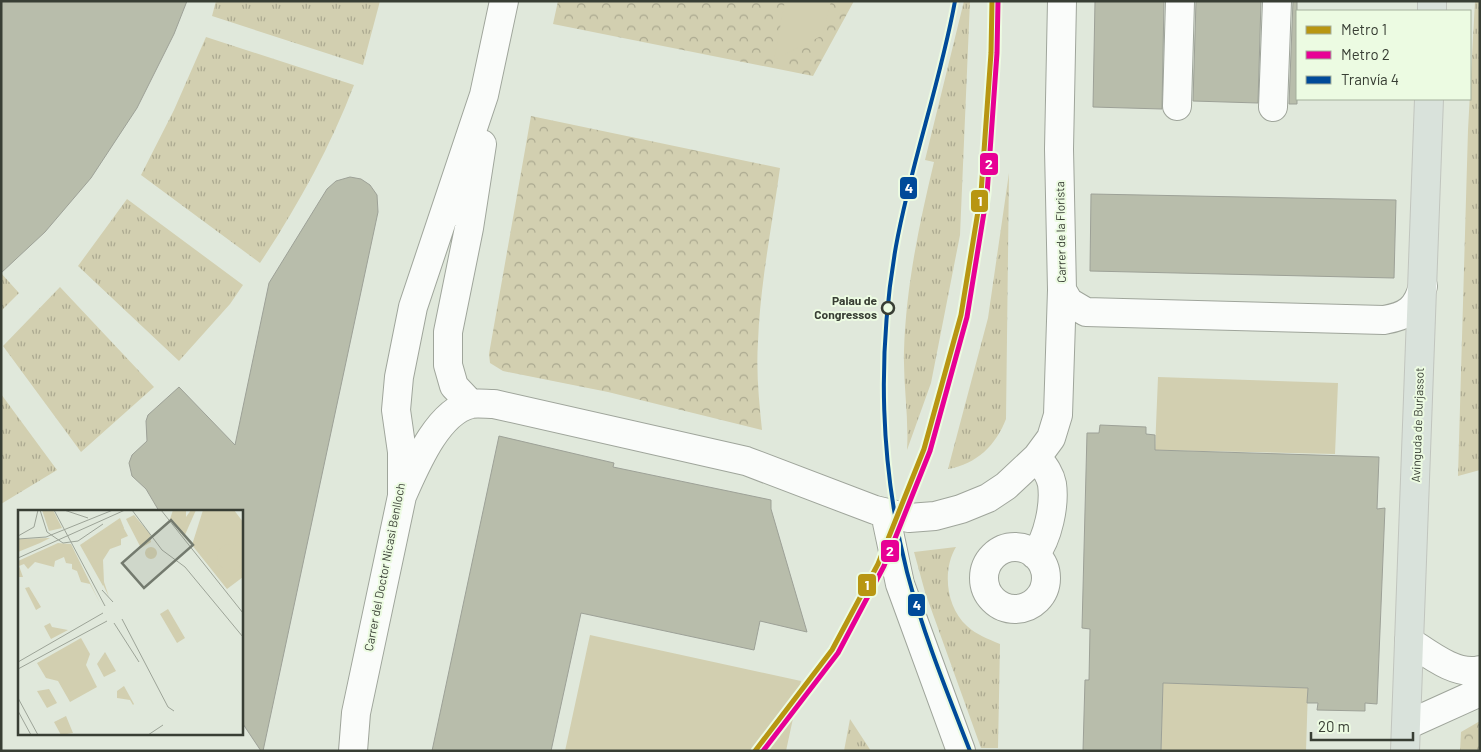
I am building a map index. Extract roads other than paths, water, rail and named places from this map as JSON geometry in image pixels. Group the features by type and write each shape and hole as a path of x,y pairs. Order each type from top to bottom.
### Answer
{"main road":[{"name":"Avinguda de Burjassot","path":"1406,738 1429,100"}],"street":[{"name":"Carrer del Doctor Nicasi Benlloch","path":"353,751 356,713 402,496 402,452 396,410 399,377 413,307 484,95 504,1"},
{"name":"Carrer de la Florista","path":"470,404 494,404 746,461 848,500 909,518 936,516 961,509 988,498 1006,486 1037,457 1050,438 1058,415 1062,290 1059,149 1062,1"},
{"path":"1178,106 1180,1"},
{"path":"1273,107 1277,1"},
{"name":"Carrer del Doctor Nicasi Benlloch","path":"470,404 454,386 448,365 448,332 469,228 482,146 484,95"},
{"path":"1062,290 1069,302 1086,312 1384,320 1403,317 1420,298 1423,286"},
{"path":"402,496 423,452 438,429 454,413 470,404"},
{"path":"1035,555 1045,535 1052,500 1052,484 1048,471 1037,457"},
{"path":"885,512 900,584 961,751"},
{"path":"1410,641 1458,669 1471,672 1480,670"},
{"path":"1406,738 1480,692"},
{"path":"341,751 356,713"}],"metro line":[{"name":"1","path":"755,751 832,650 878,564 924,449 961,315 981,193 991,53 992,1"},
{"name":"2","path":"763,751 838,653 884,566 930,451 967,317 987,194 997,53 998,1"}],"tram line":[{"name":"4","path":"955,1 942,63 909,184 896,246 886,328 884,410 891,492 907,572 928,640 970,751"}],"place":[{"name":"Palau de Congressos","path":"888,308"}]}
